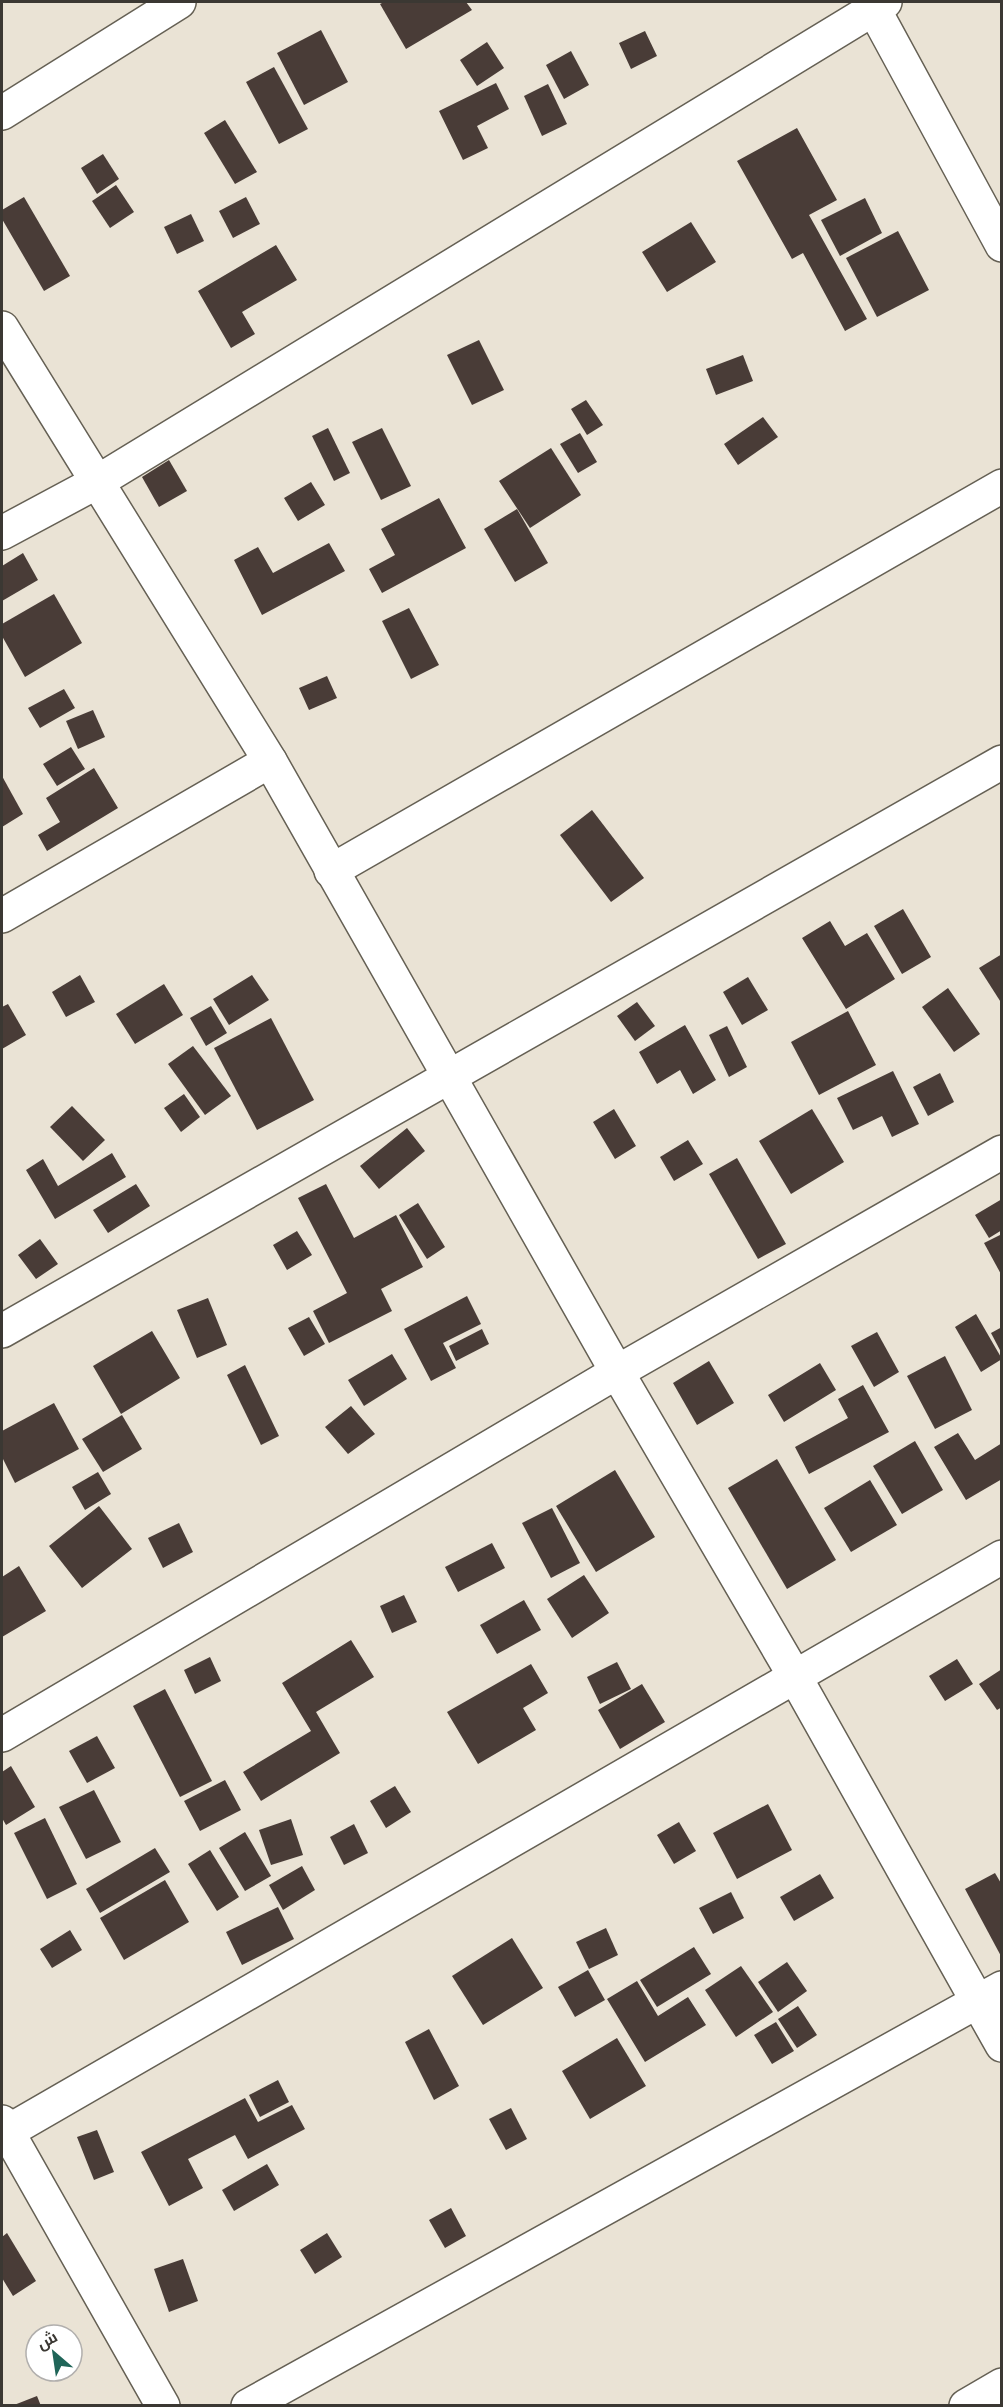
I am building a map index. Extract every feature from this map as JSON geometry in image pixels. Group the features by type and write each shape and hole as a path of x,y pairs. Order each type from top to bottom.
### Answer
{"street":[{"path":"2,113 178,2"},
{"path":"2,533 97,482 876,4 1002,245"},
{"path":"2,328 270,761 617,1372 794,1675 989,1995 1002,2045"},
{"path":"331,871 1002,486"},
{"path":"2,916 270,761"},
{"path":"2,1331 1002,762"},
{"path":"2,1735 617,1372 1002,1152"},
{"path":"163,2406 3,2130 305,1962 794,1675 1002,1557"},
{"path":"248,2406 989,1995"},
{"path":"966,2406 1002,2385"}],"building":[{"path":"384,2 466,2 472,10 406,49 380,4"},
{"path":"321,30 348,82 304,105 277,53"},
{"path":"645,31 657,56 631,69 619,43"},
{"path":"487,42 504,68 477,86 460,60"},
{"path":"571,51 589,85 564,99 546,65"},
{"path":"274,67 308,129 279,144 246,82"},
{"path":"496,83 509,109 477,126 488,148 463,160 439,111"},
{"path":"548,84 567,124 542,136 524,96"},
{"path":"225,120 257,172 235,184 204,133"},
{"path":"797,128 837,200 809,215 867,319 845,331 803,253 792,259 737,161"},
{"path":"103,154 119,179 97,194 81,168"},
{"path":"116,185 134,212 110,228 92,201"},
{"path":"24,197 70,276 44,291 2,219 2,210"},
{"path":"246,197 260,224 233,238 219,211"},
{"path":"865,198 882,233 840,256 821,220"},
{"path":"191,214 204,241 177,254 164,227"},
{"path":"691,222 716,262 667,292 642,252"},
{"path":"898,231 929,290 877,317 846,258"},
{"path":"276,245 297,280 242,312 255,334 231,348 198,291"},
{"path":"479,340 504,390 472,405 447,355"},
{"path":"743,355 753,381 716,395 706,369"},
{"path":"586,400 603,425 587,435 571,409"},
{"path":"763,417 778,437 738,465 724,444"},
{"path":"328,428 350,473 334,481 312,436"},
{"path":"382,428 411,486 381,500 352,442"},
{"path":"580,433 597,462 578,473 560,444"},
{"path":"551,448 581,495 530,528 499,481"},
{"path":"169,460 187,491 159,507 142,477"},
{"path":"311,482 325,505 298,521 284,498"},
{"path":"439,498 466,548 382,593 369,569 395,555 381,529"},
{"path":"517,509 548,563 515,582 484,529"},
{"path":"329,543 345,571 262,615 234,560 258,547 273,573"},
{"path":"23,553 38,580 2,601 2,566"},
{"path":"54,594 82,643 25,677 2,636 2,624"},
{"path":"409,608 439,665 411,679 382,621"},
{"path":"327,676 337,698 309,710 299,688"},
{"path":"64,689 75,708 40,728 28,708"},
{"path":"93,710 105,737 78,749 66,721"},
{"path":"71,747 85,769 57,786 43,764"},
{"path":"94,768 118,808 47,851 38,835 60,822 46,798"},
{"path":"2,776 23,814 2,827"},
{"path":"592,810 644,878 611,902 560,835"},
{"path":"903,909 931,957 902,974 874,926"},
{"path":"830,921 845,946 867,933 895,979 846,1009 802,938"},
{"path":"1002,954 1002,1004 979,968"},
{"path":"80,975 95,1002 66,1017 52,992"},
{"path":"252,975 269,1000 229,1025 213,999"},
{"path":"748,977 768,1010 742,1025 723,992"},
{"path":"164,984 183,1015 135,1044 116,1014"},
{"path":"948,988 980,1034 954,1052 922,1007"},
{"path":"637,1002 655,1026 635,1041 617,1016"},
{"path":"8,1004 26,1035 2,1049 2,1007"},
{"path":"211,1006 227,1033 206,1046 190,1018"},
{"path":"848,1011 876,1065 819,1095 791,1042"},
{"path":"271,1018 314,1100 257,1130 214,1048"},
{"path":"685,1025 716,1080 693,1094 680,1070 657,1084 639,1052"},
{"path":"727,1026 747,1067 729,1077 709,1035"},
{"path":"193,1046 231,1096 205,1115 168,1064"},
{"path":"893,1071 919,1124 892,1137 882,1116 853,1130 837,1098"},
{"path":"940,1073 954,1102 928,1116 913,1087"},
{"path":"184,1094 200,1117 181,1132 164,1108"},
{"path":"72,1106 105,1140 83,1161 50,1127"},
{"path":"614,1109 636,1146 615,1159 593,1122"},
{"path":"812,1109 844,1162 791,1194 759,1141"},
{"path":"407,1128 425,1151 379,1189 360,1166"},
{"path":"688,1140 703,1164 674,1181 660,1157"},
{"path":"112,1153 126,1177 55,1219 26,1170 43,1159 58,1186"},
{"path":"737,1158 786,1244 758,1259 709,1174"},
{"path":"136,1184 150,1206 108,1233 93,1210"},
{"path":"326,1184 354,1238 396,1215 423,1267 381,1289 392,1311 329,1343 313,1311 347,1293 298,1198"},
{"path":"1002,1199 1002,1230 989,1238 975,1215"},
{"path":"418,1203 445,1247 427,1259 399,1215"},
{"path":"297,1231 312,1255 287,1270 273,1245"},
{"path":"1002,1234 1002,1276 984,1243"},
{"path":"40,1239 58,1264 36,1279 18,1255"},
{"path":"467,1296 481,1324 443,1343 456,1368 431,1381 404,1329"},
{"path":"208,1298 227,1345 197,1358 177,1310"},
{"path":"976,1314 1002,1359 981,1372 955,1327"},
{"path":"309,1317 325,1344 304,1356 288,1328"},
{"path":"1002,1327 1002,1354 991,1333"},
{"path":"482,1329 489,1344 456,1361 449,1346"},
{"path":"152,1331 180,1378 121,1414 93,1366"},
{"path":"877,1332 899,1372 874,1387 851,1346"},
{"path":"392,1354 407,1379 364,1406 348,1380"},
{"path":"945,1356 972,1410 935,1429 907,1376"},
{"path":"709,1361 734,1403 697,1425 673,1383"},
{"path":"820,1363 836,1390 784,1422 768,1395"},
{"path":"245,1365 279,1436 261,1445 227,1375"},
{"path":"863,1385 889,1432 809,1474 795,1447 848,1418 838,1399"},
{"path":"54,1403 79,1449 15,1483 2,1457 2,1431"},
{"path":"351,1406 375,1434 348,1454 325,1427"},
{"path":"122,1415 142,1449 103,1472 82,1439"},
{"path":"958,1433 975,1460 1002,1443 1002,1479 966,1500 934,1447"},
{"path":"915,1441 943,1490 902,1514 873,1466"},
{"path":"777,1459 836,1560 787,1589 728,1488"},
{"path":"615,1470 655,1537 596,1572 556,1506"},
{"path":"98,1472 111,1494 85,1510 72,1487"},
{"path":"870,1480 897,1525 851,1552 824,1508"},
{"path":"99,1506 132,1549 82,1588 49,1546"},
{"path":"552,1508 580,1563 551,1578 522,1523"},
{"path":"179,1523 193,1552 163,1568 148,1538"},
{"path":"492,1543 505,1568 458,1592 445,1567"},
{"path":"19,1566 46,1611 2,1637 2,1577"},
{"path":"584,1575 609,1613 572,1638 547,1599"},
{"path":"404,1595 417,1622 392,1633 380,1606"},
{"path":"524,1600 541,1630 497,1654 480,1625"},
{"path":"351,1640 374,1677 316,1712 340,1753 261,1801 243,1772 311,1731 282,1683"},
{"path":"210,1657 221,1681 195,1694 184,1670"},
{"path":"957,1659 973,1684 945,1701 929,1676"},
{"path":"617,1662 631,1689 600,1704 587,1677"},
{"path":"531,1664 548,1693 523,1708 536,1730 478,1764 447,1712"},
{"path":"1002,1669 1002,1707 997,1710 979,1684"},
{"path":"642,1684 665,1722 620,1749 598,1710"},
{"path":"165,1689 212,1781 180,1797 133,1706"},
{"path":"97,1736 115,1768 87,1783 69,1751"},
{"path":"11,1766 35,1807 6,1825 2,1818 2,1772"},
{"path":"225,1780 241,1810 200,1831 184,1801"},
{"path":"395,1786 411,1812 386,1828 370,1801"},
{"path":"94,1790 121,1842 86,1859 59,1807"},
{"path":"768,1804 792,1850 737,1879 713,1833"},
{"path":"45,1818 77,1884 47,1899 14,1833"},
{"path":"291,1819 303,1855 271,1865 259,1830"},
{"path":"679,1822 696,1851 674,1864 657,1835"},
{"path":"354,1824 368,1853 344,1865 330,1837"},
{"path":"245,1832 271,1876 245,1891 219,1848"},
{"path":"155,1848 170,1872 100,1913 86,1889"},
{"path":"210,1850 239,1897 217,1911 188,1864"},
{"path":"302,1866 315,1890 283,1910 269,1885"},
{"path":"995,1873 1002,1885 1002,1958 965,1889"},
{"path":"820,1874 834,1898 794,1921 780,1897"},
{"path":"165,1880 189,1922 124,1960 100,1918"},
{"path":"731,1892 744,1918 713,1934 699,1908"},
{"path":"278,1907 294,1939 242,1965 226,1932"},
{"path":"606,1928 618,1955 589,1969 576,1942"},
{"path":"70,1930 82,1950 52,1968 40,1949"},
{"path":"512,1938 543,1988 483,2025 452,1976"},
{"path":"694,1947 711,1974 657,2007 640,1980"},
{"path":"787,1962 807,1991 778,2012 758,1982"},
{"path":"741,1966 773,2012 736,2037 705,1990"},
{"path":"588,1970 605,2000 575,2017 558,1987"},
{"path":"637,1981 658,2016 688,1997 706,2025 645,2062 607,1999"},
{"path":"798,2006 817,2035 797,2048 778,2019"},
{"path":"776,2022 794,2051 772,2064 754,2035"},
{"path":"429,2029 459,2086 434,2100 405,2042"},
{"path":"617,2038 646,2086 590,2119 562,2071"},
{"path":"278,2080 289,2102 260,2117 249,2095"},
{"path":"245,2098 258,2122 292,2105 305,2129 248,2159 235,2135 188,2159 203,2188 169,2206 141,2152"},
{"path":"511,2108 527,2139 506,2150 489,2119"},
{"path":"97,2130 114,2172 94,2180 77,2137"},
{"path":"267,2164 279,2185 234,2211 222,2190"},
{"path":"451,2208 466,2236 445,2248 429,2220"},
{"path":"7,2233 36,2281 13,2296 2,2278 2,2237"},
{"path":"327,2233 342,2257 315,2274 300,2250"},
{"path":"183,2259 198,2301 169,2312 154,2269"},
{"path":"37,2396 41,2406 14,2406 14,2405"}]}
